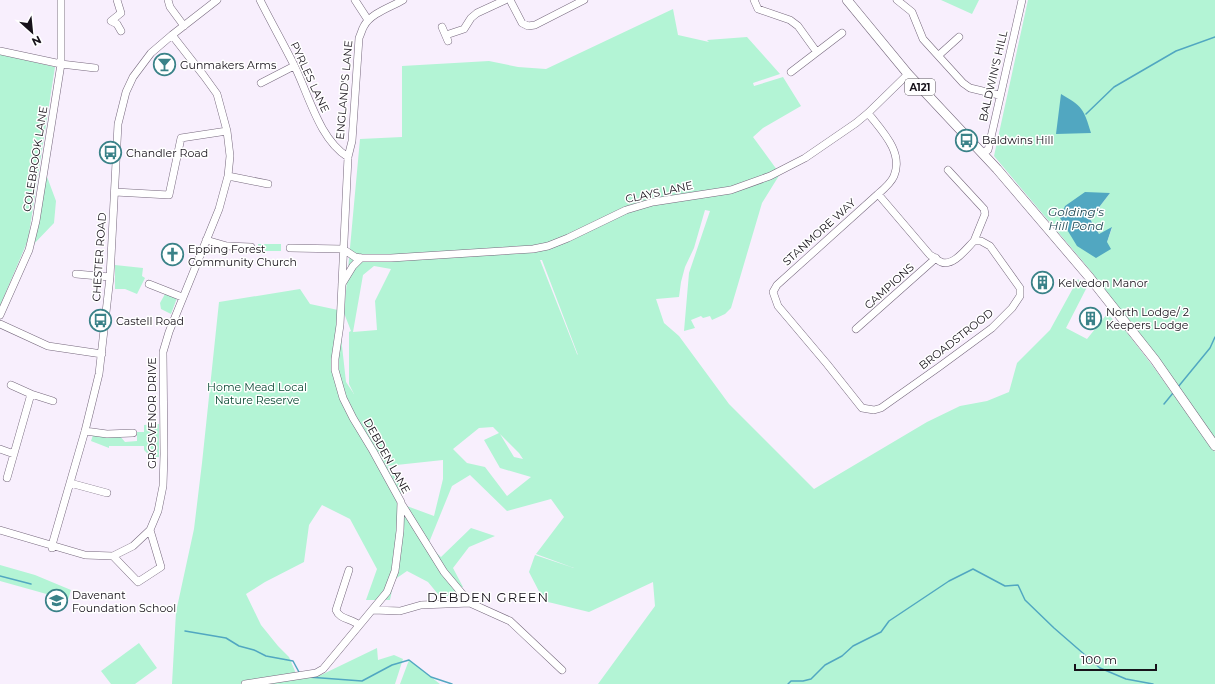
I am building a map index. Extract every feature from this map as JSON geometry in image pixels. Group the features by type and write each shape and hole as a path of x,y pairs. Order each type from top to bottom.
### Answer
{"main road":[{"name":"A121","path":"847,0 908,74 1007,181 1115,309 1155,360 1215,446"}],"street":[{"name":"COLEBROOK LANE","path":"0,315 29,250 36,221 61,64 61,0"},
{"path":"117,0 121,12 111,21 116,24 121,31"},
{"path":"168,0 170,7 184,26"},
{"name":"CHESTER ROAD","path":"52,547 86,431 99,374 110,277 118,124 126,92 141,65 151,53 217,0"},
{"name":"PYRLES LANE","path":"260,0 294,66 322,128 335,147 348,156"},
{"path":"355,0 368,20 403,0"},
{"path":"442,28 447,38 464,29 477,13 505,0"},
{"path":"510,0 522,23 528,26 535,25 584,0"},
{"path":"754,0 758,9 790,20 798,26 816,51"},
{"path":"897,0 912,12 924,39 963,82 970,88 1000,95"},
{"name":"BALDWIN'S HILL","path":"982,153 988,150 1022,0"},
{"name":"ENGLAND'S LANE","path":"343,249 348,156 352,141 359,38 368,20"},
{"path":"791,72 816,51 842,33"},
{"name":"GROSVENOR DRIVE","path":"0,530 52,547 85,555 113,556 133,546 150,530 158,511 162,486 164,454 163,352 182,297 219,209 228,176 230,156 227,131 217,94 172,35"},
{"path":"939,55 959,37"},
{"path":"0,51 61,64 95,68"},
{"path":"261,83 294,66"},
{"name":"CLAYS LANE","path":"343,249 355,257 391,258 532,249 548,246 568,238 626,210 653,202 731,190 770,176 805,158 856,123 908,74"},
{"name":"STANMORE WAY","path":"827,364 778,306 773,292 777,285 878,194 895,175 896,157 894,150 889,140 868,113"},
{"path":"114,192 169,195 181,138 227,131"},
{"path":"878,194 930,254 941,262 947,263 955,259 974,241 985,214 984,209 948,170"},
{"path":"228,176 268,184"},
{"path":"206,240 227,246 251,247"},
{"name":"BROADSTROOD","path":"827,364 862,408 874,410 881,408 940,367 992,328 1012,308 1020,296 1020,288 990,246 981,241 974,241"},
{"path":"290,248 343,249"},
{"name":"DEBDEN LANE","path":"245,684 316,673 323,669 387,592 395,571 400,532 401,502 343,398 335,370 335,359 340,325 343,249"},
{"path":"342,284 361,258"},
{"name":"CAMPIONS","path":"856,329 936,258"},
{"path":"76,274 110,277"},
{"path":"148,284 182,297"},
{"path":"0,324 48,346 102,354"},
{"path":"11,385 31,394 53,401"},
{"path":"7,478 31,394"},
{"path":"86,431 107,434 132,433"},
{"path":"0,449 14,454"},
{"path":"70,483 107,493"},
{"path":"401,502 444,572 470,603 510,621 562,670"},
{"path":"113,556 138,582 161,567 150,530"},
{"path":"349,570 336,610 341,617 350,619 359,625"},
{"path":"373,610 400,611 421,605 470,603"}],"green space":[{"path":"941,0 979,0 972,14"},
{"path":"1028,0 1215,0 1215,440 1090,270 994,156","holes":["1110,193 1090,219 1099,234 1112,228 1107,242 1065,206"]},
{"name":"Home Mead Local Nature Reserve","path":"673,9 678,35 709,42 707,40 747,37 780,74 753,83 754,86 783,77 801,106 763,128 753,137 780,174 762,203 731,308 725,314 712,320 710,316 703,318 701,316 691,320 695,328 684,331 689,273 710,211 705,210 694,248 685,267 679,297 656,299 664,323 679,336 729,404 814,489 927,422 960,406 987,401 1009,392 1017,363 1050,330 1078,279 1086,289 1066,328 1087,339 1107,314 1125,330 1215,452 1215,684 598,684 655,606 653,582 589,612 544,601 529,572 535,555 574,568 536,554 564,517 551,499 507,511 470,475 452,486 428,545 441,557 471,528 495,536 469,547 453,568 463,587 442,599 428,582 407,571 394,580 390,600 366,600 377,569 350,519 322,505 309,525 304,562 265,582 246,594 261,625 289,657 297,676 321,675 377,648 378,660 394,655 403,659 395,684 172,684 176,612 194,529 219,302 300,289 310,304 338,310 346,382 354,394 349,384 349,332 351,331 344,313 360,139 402,137 402,66 489,61 518,67 546,69","holes":["540,260 542,260 578,355","374,266 391,269 375,301 377,330 353,332 363,275","493,427 499,433 484,440 500,468 531,477 507,496 485,467 467,463 453,449 479,428","500,434 523,459 514,457","443,460 443,479 434,516 396,502 404,486 387,466"]},
{"path":"0,54 55,67 28,240 0,306"},
{"path":"46,174 56,201 54,223 31,247"},
{"path":"258,244 281,244 281,251 258,251"},
{"path":"115,265 143,268 142,276 145,278 137,294 125,289 115,289"},
{"path":"165,294 177,298 171,314 161,309 160,303"},
{"path":"159,424 159,457 151,457 144,450 144,446 109,446 109,448 91,441 93,435 119,435 125,442 137,441 137,432 144,432 144,425"},
{"path":"0,565 35,575 71,590 68,600 0,581"},
{"path":"139,643 157,668 135,684 111,684 101,671"},
{"path":"409,660 440,684 400,684"}],"water":[{"path":"1061,94 1078,105 1084,113 1091,133 1056,134"},
{"name":"Golding's Hill Pond","path":"1085,192 1110,193 1090,219 1099,234 1112,227 1107,242 1111,249 1096,258 1077,246 1060,218 1065,206"}],"waterway":[{"path":"1086,114 1114,87 1176,51 1215,37"},
{"path":"1178,387 1210,348 1215,337"},
{"path":"1164,404 1173,393"},
{"path":"788,684 791,681 811,679 825,665 842,656 853,646 881,632 889,621 949,581 973,569 1005,586 1018,585 1025,600 1054,628 1100,668 1126,679 1153,684"},
{"path":"0,576 31,584"},
{"path":"185,631 226,638 239,646 254,650 266,656 293,661 300,674"},
{"path":"308,677 362,681 392,665 409,660 431,677 452,684"}],"place":[{"name":"Gunmakers Arms","path":"165,65"},
{"name":"Baldwins Hill","path":"966,140"},
{"name":"Chandler Road","path":"111,153"},
{"name":"Epping Forest Community Church","path":"173,255"},
{"name":"Kelvedon Manor","path":"1043,283"},
{"name":"North Lodge/ 2 Keepers Lodge","path":"1090,318"},
{"name":"Castell Road","path":"100,321"},
{"name":"Davenant Foundation School","path":"57,601"}],"district":[{"name":"DEBDEN GREEN","path":"488,597"}]}
